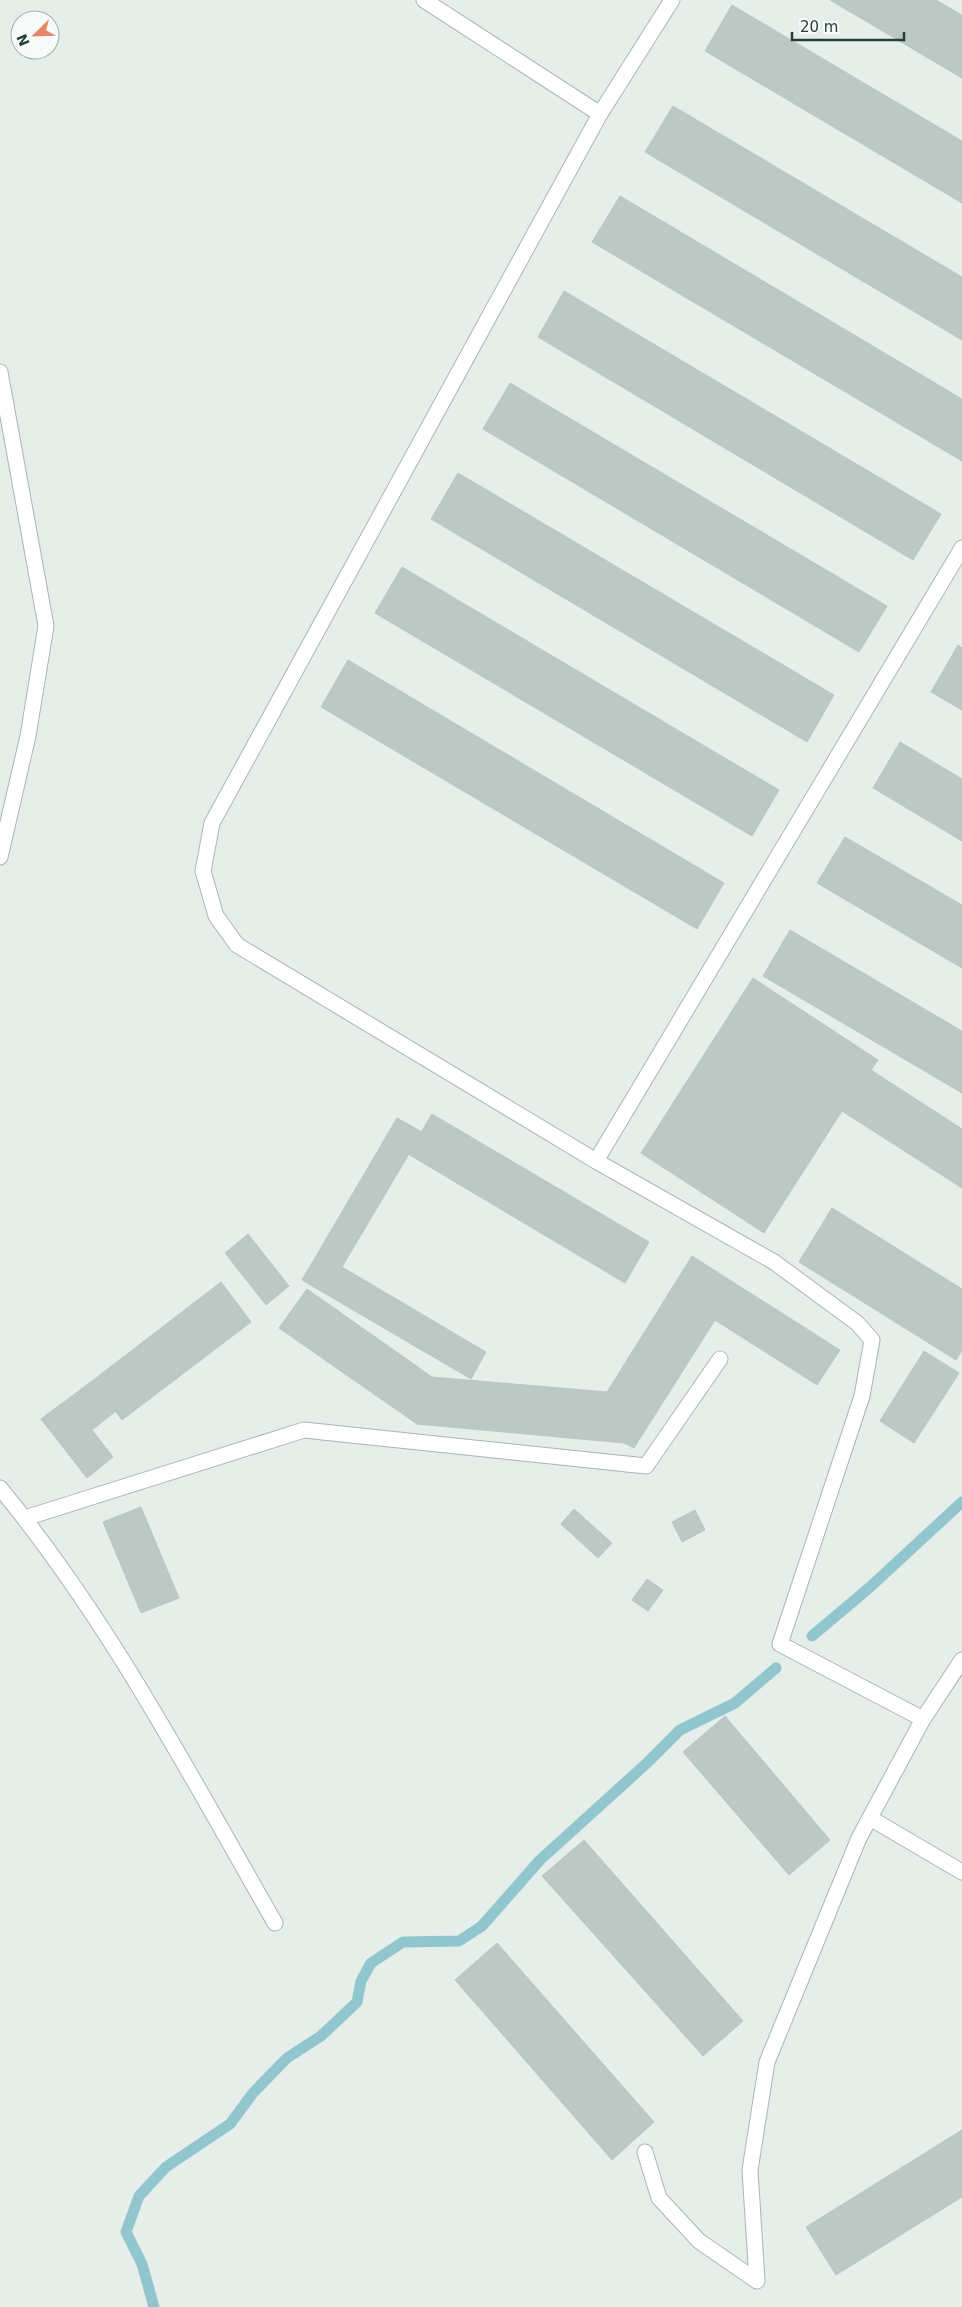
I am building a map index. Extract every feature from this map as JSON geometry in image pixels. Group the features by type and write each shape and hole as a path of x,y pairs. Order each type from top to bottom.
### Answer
{"street":[{"path":"424,0 600,114"},
{"path":"672,0 600,114 212,823 203,871 216,916 237,945 596,1161 774,1262 857,1323 872,1340 862,1396 780,1644 923,1719"},
{"path":"0,372 46,626 28,736 0,857"},
{"path":"596,1161 962,548"},
{"path":"25,1518 304,1430 646,1466 720,1358"},
{"path":"0,1488 25,1518 124,1662 275,1923"},
{"path":"645,2152 658,2198 699,2241 756,2281 750,2170 767,2062 859,1838 923,1719 962,1660"},
{"path":"870,1818 962,1872"}],"building":[{"path":"830,0 936,0 962,15 962,78"},
{"path":"732,5 962,141 962,203 705,51"},
{"path":"673,106 962,277 962,340 645,152"},
{"path":"620,196 962,399 962,461 592,242"},
{"path":"564,291 941,514 913,560 538,337"},
{"path":"510,383 887,606 859,652 483,429"},
{"path":"458,473 834,695 807,742 431,519"},
{"path":"402,567 779,790 752,836 375,613"},
{"path":"958,645 962,648 962,710 931,692"},
{"path":"348,660 724,883 697,929 321,707"},
{"path":"900,742 962,779 962,841 873,788"},
{"path":"845,837 962,905 962,968 817,883"},
{"path":"790,930 962,1031 962,1093 763,976"},
{"path":"753,978 878,1060 871,1070 962,1129 962,1188 842,1111 764,1233 641,1153"},
{"path":"432,1114 649,1242 625,1283 408,1154"},
{"path":"397,1118 422,1132 342,1267 486,1352 471,1379 302,1280"},
{"path":"832,1208 962,1289 962,1350 956,1360 799,1262"},
{"path":"248,1234 289,1286 266,1305 225,1253"},
{"path":"692,1256 840,1350 817,1385 715,1320 634,1448 624,1443 417,1424 279,1328 307,1289 432,1377 607,1392"},
{"path":"221,1282 251,1322 122,1420 92,1381"},
{"path":"924,1351 959,1373 914,1443 880,1421"},
{"path":"92,1381 116,1411 92,1430 113,1457 87,1478 41,1419"},
{"path":"141,1507 179,1598 141,1613 103,1522"},
{"path":"574,1509 612,1543 598,1558 561,1524"},
{"path":"695,1510 705,1530 682,1542 672,1522"},
{"path":"647,1579 663,1590 648,1611 632,1600"},
{"path":"725,1716 830,1840 789,1875 683,1752"},
{"path":"584,1840 743,2021 703,2056 542,1876"},
{"path":"497,1943 654,2122 612,2160 455,1980"},
{"path":"962,2130 962,2197 836,2275 806,2227"}],"waterway":[{"path":"812,1636 869,1588 962,1502"},
{"path":"154,2307 142,2264 126,2232 139,2196 166,2167 230,2124 253,2093 287,2058 321,2036 357,2002 361,1981 371,1963 403,1942 459,1941 482,1926 540,1860 647,1763 680,1730 735,1703 776,1668"}]}
